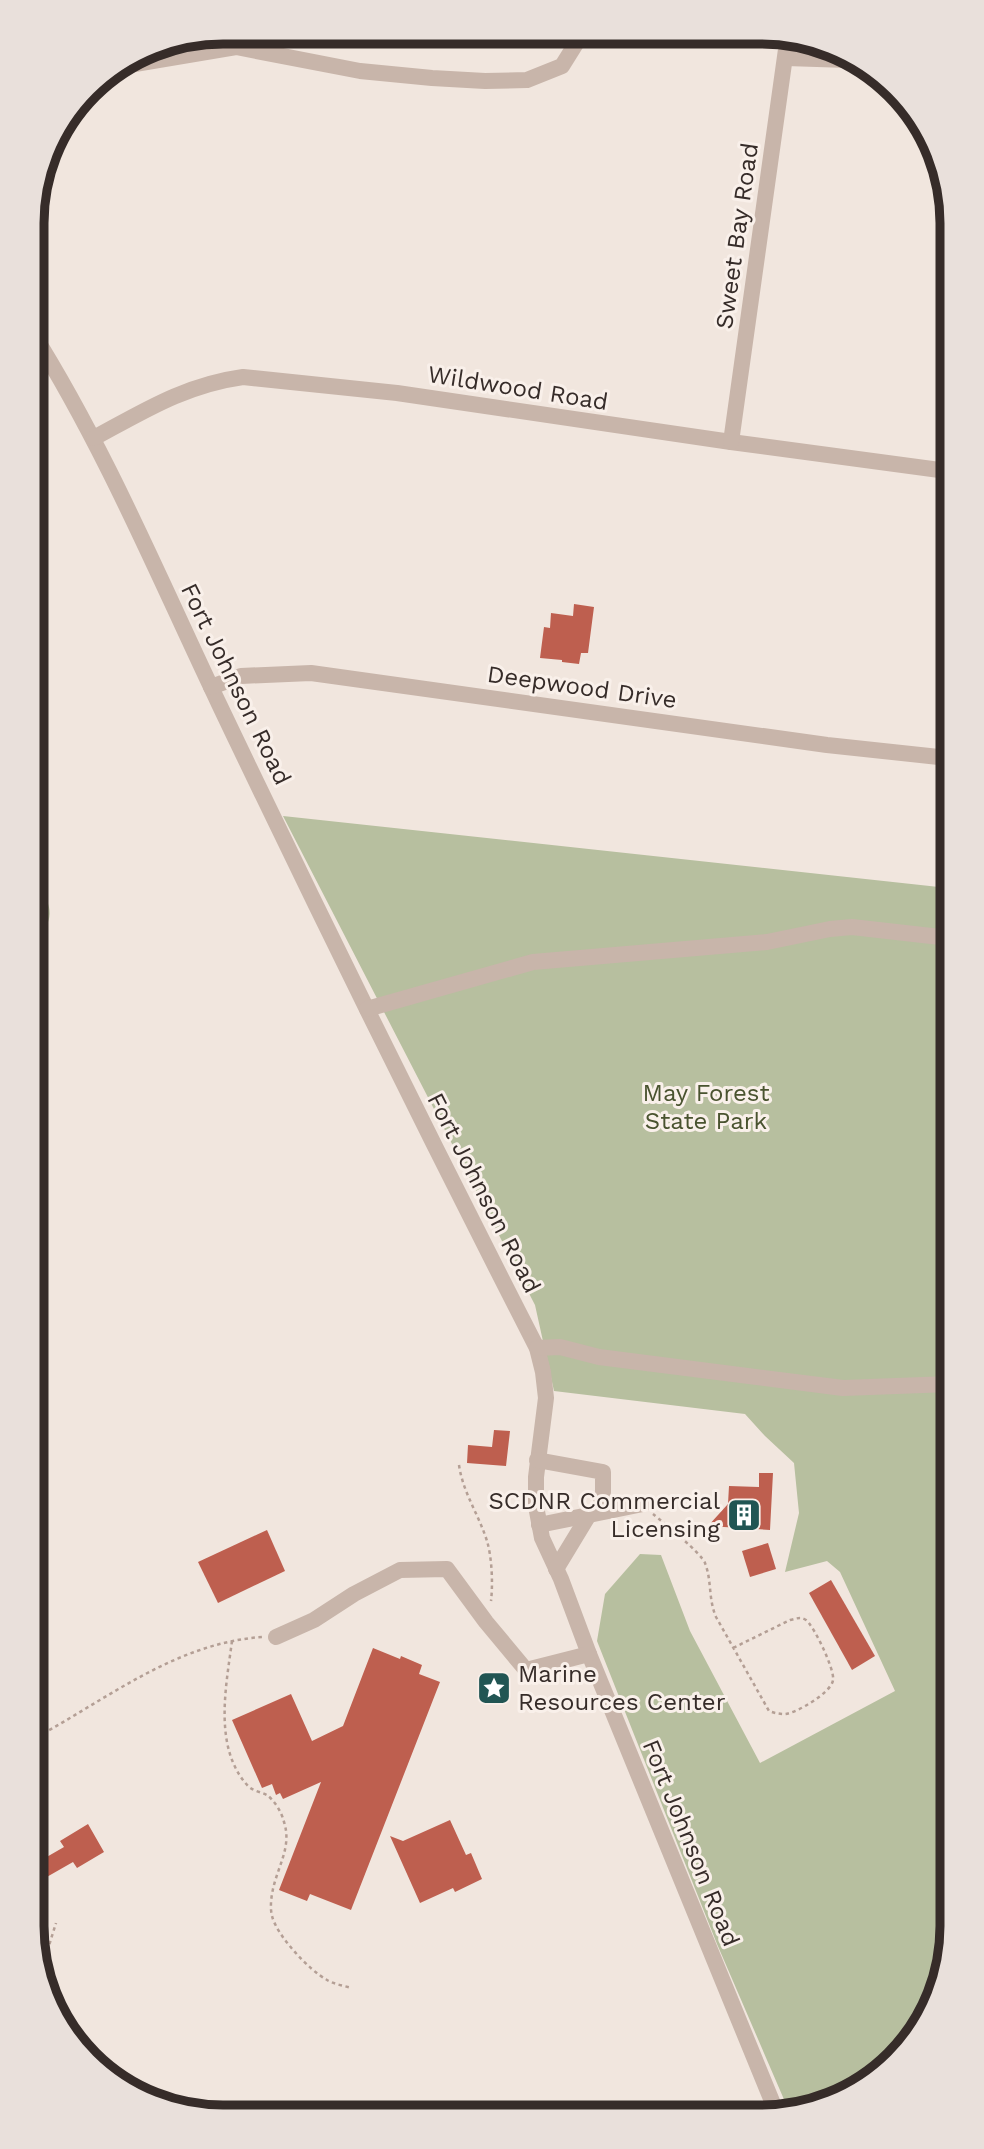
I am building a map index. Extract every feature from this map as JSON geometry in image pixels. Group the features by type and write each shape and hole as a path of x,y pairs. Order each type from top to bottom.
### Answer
{"street":[{"path":"143,63 236,47 360,71 485,81 527,80 562,66 576,44"},
{"name":"Sweet Bay Road","path":"731,442 787,46"},
{"path":"786,58 835,60"},
{"name":"Fort Johnson Road","path":"44,351 94,438 367,1009 537,1348 546,1398 537,1460 536,1506 542,1538 773,2104"},
{"name":"Wildwood Road","path":"94,438 173,395 219,380 243,377 397,393 940,470"},
{"name":"Deepwood Drive","path":"211,687 241,677 312,673 827,745 940,757"},
{"path":"367,1009 533,962 766,942 852,927 940,936"},
{"path":"537,1348 560,1347 599,1357 843,1388 940,1384"},
{"path":"537,1460 603,1472 603,1492 594,1512 556,1569"},
{"path":"539,1525 643,1504"},
{"path":"276,1637 314,1620 354,1594 400,1570 447,1569 526,1670 589,1654"}],"path":[{"path":"459,1465 467,1497 488,1543 492,1598 486,1622"},
{"path":"643,1504 704,1559 710,1603 733,1648 769,1711 788,1714 831,1688 834,1678 831,1665 808,1621 800,1618 790,1620 733,1648"},
{"path":"44,1733 146,1672 190,1652 232,1641 276,1637"},
{"path":"232,1641 225,1710 230,1755 250,1787 268,1796 275,1803 284,1822 288,1843 273,1889 272,1918 288,1945 316,1973 329,1981 352,1988"},
{"path":"46,1953 56,1923"}],"green space":[{"name":"May Forest State Park","path":"283,816 940,887 939,1949 927,1995 903,2035 879,2061 861,2075 830,2092 786,2104 717,1944 597,1641 605,1594 640,1554 661,1555 690,1631 760,1763 895,1691 840,1572 827,1561 785,1572 799,1513 794,1463 745,1414 554,1391 535,1305"},
{"path":"44,894 50,910 44,929"}],"building":[{"path":"574,604 594,607 588,653 581,653 579,664 540,658 544,627 550,628 551,613 573,616"},
{"path":"494,1430 510,1431 506,1466 467,1463 468,1445 492,1447"},
{"name":"SCDNR Commercial Licensing","path":"759,1473 773,1473 770,1530 708,1526 728,1504 729,1486 759,1487"},
{"path":"267,1530 285,1571 218,1603 198,1562"},
{"path":"768,1543 776,1569 750,1577 742,1551"},
{"path":"831,1580 875,1656 852,1670 809,1593"},
{"path":"373,1648 422,1665 419,1674 440,1682 351,1910 310,1894 307,1901 279,1890 321,1782 283,1799 280,1793 276,1795 272,1784 262,1788 232,1720 291,1694 312,1741 343,1726"},
{"path":"450,1820 466,1855 471,1853 482,1879 455,1892 453,1888 420,1903 390,1836 403,1841"},
{"path":"88,1824 104,1852 77,1868 73,1862 44,1879 44,1859 64,1847 60,1841"}],"place":[{"name":"SCDNR Commercial Licensing","path":"744,1515"},
{"name":"Marine Resources Center","path":"494,1688"}]}
